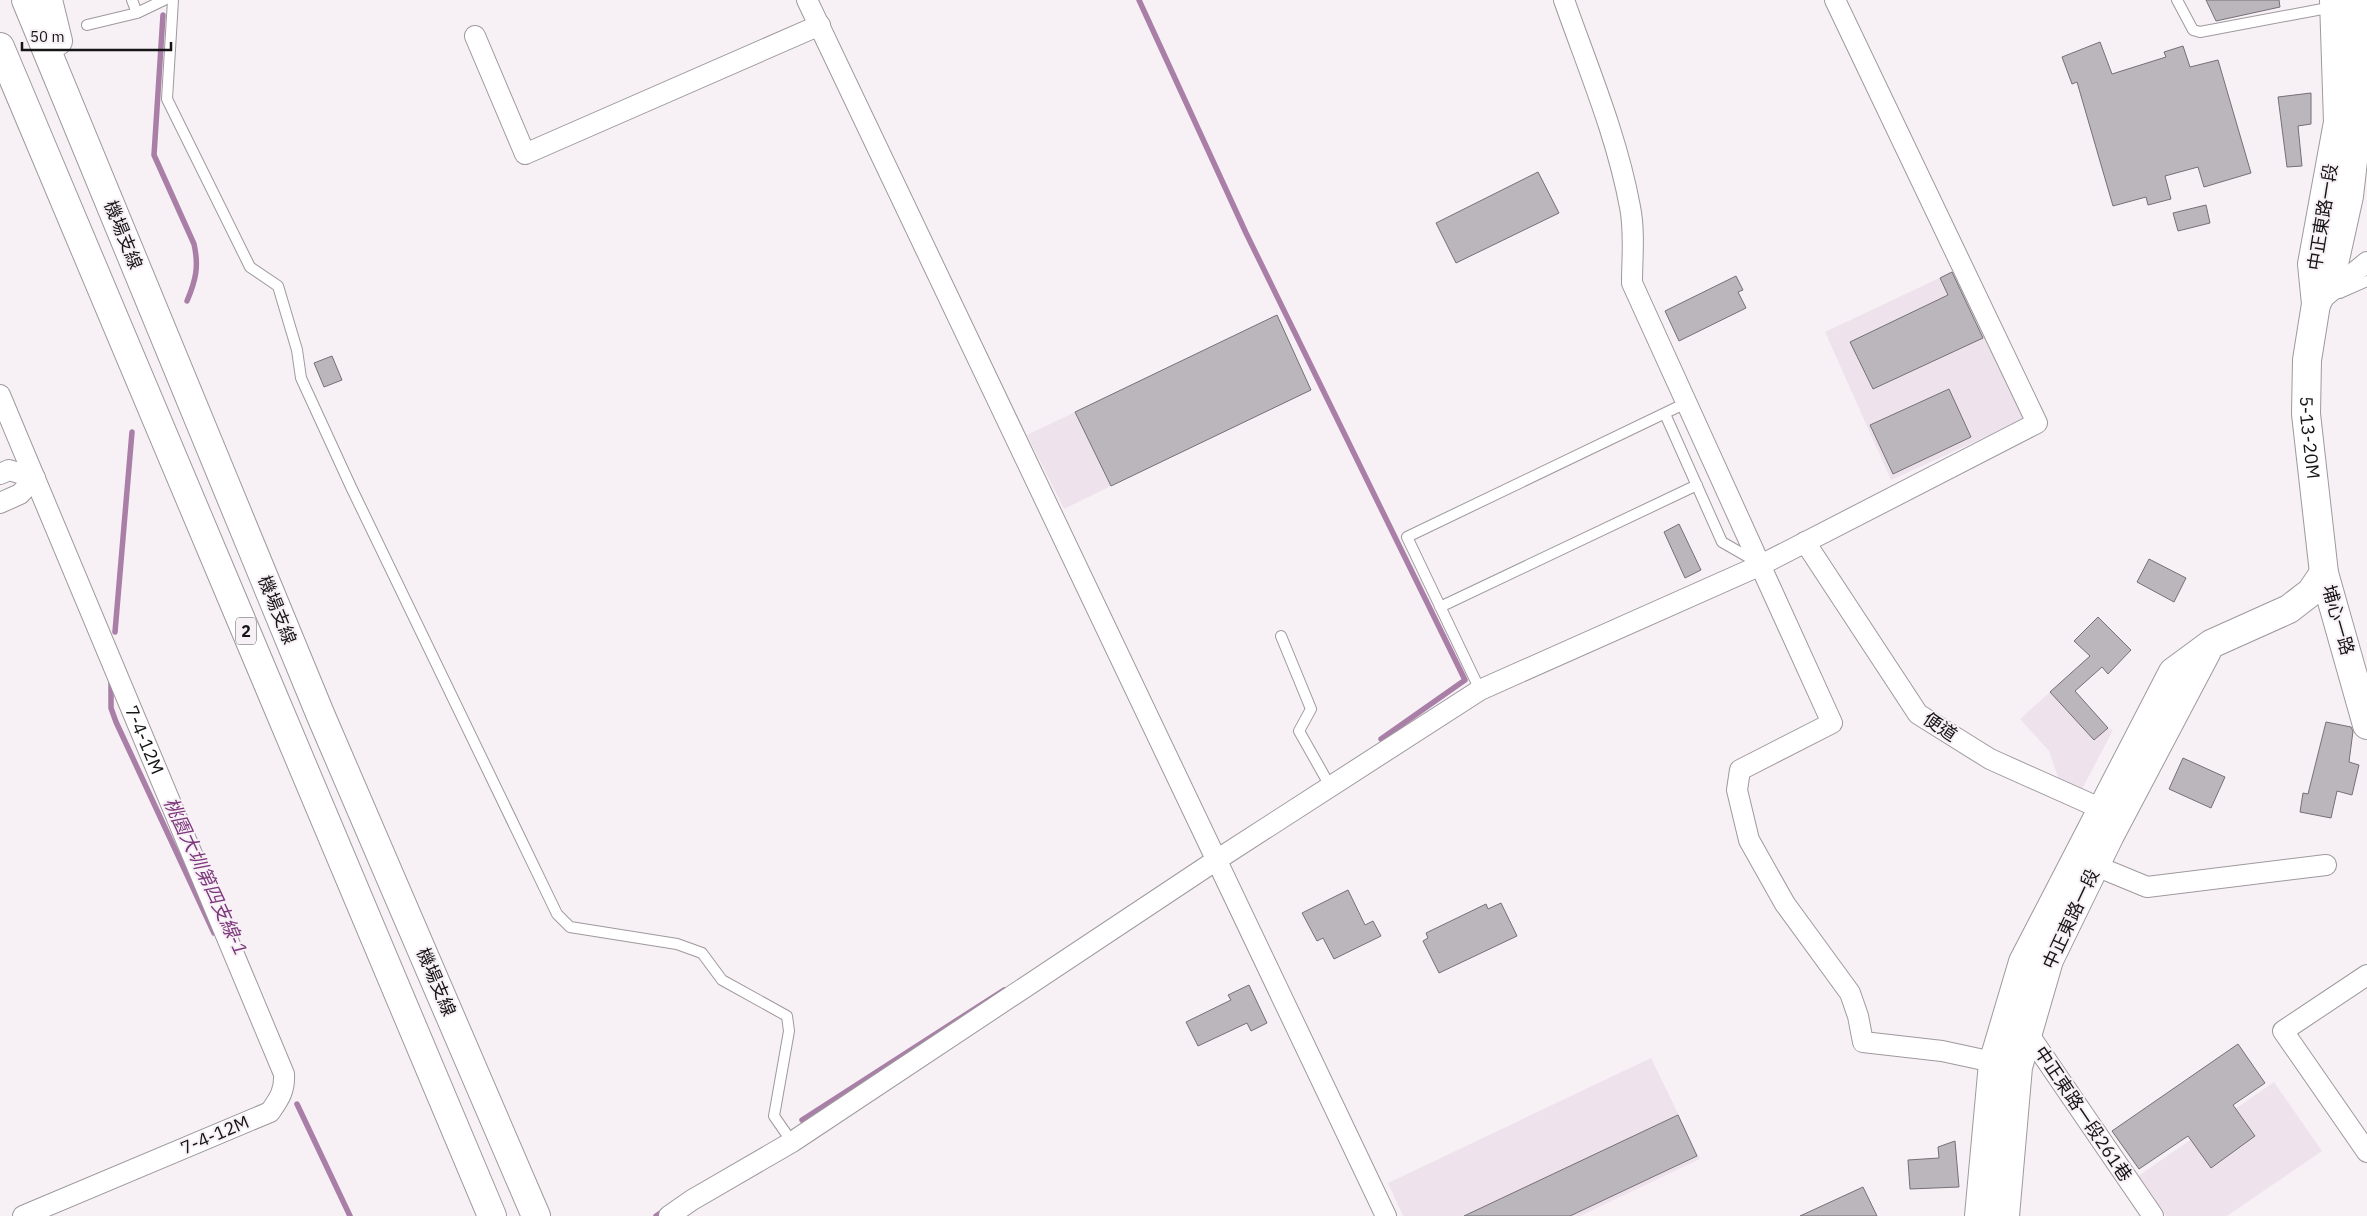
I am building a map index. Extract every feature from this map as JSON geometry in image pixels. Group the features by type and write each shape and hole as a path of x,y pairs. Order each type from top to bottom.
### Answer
{"main road":[{"name":"機場支線","path":"26,0 321,716 536,1216"},
{"path":"48,0 78,125"},
{"name":"中正東路一段","path":"2316,304 2312,264 2338,122 2345,2"},
{"name":"機場支線","path":"0,47 492,1216"},
{"name":"5-13-20M","path":"2316,304 2307,360 2306,414 2324,573"},
{"path":"2211,644 2289,609 2311,592 2324,573"},
{"name":"埔心一路","path":"2324,573 2367,725"},
{"name":"中正東路一段","path":"2110,813 2211,644"},
{"name":"中正東路一段","path":"1980,1216 2005,1065 2015,1028 2023,962 2086,862 2173,672 2211,644"},
{"name":"中正東路一段","path":"2005,1065 2005,1216"}],"street":[{"path":"807,0 1386,1216"},
{"path":"1564,0 1613,137 1630,208 1633,240 1632,283 1832,723 1740,770 1737,790 1749,840 1785,904 1850,993 1858,1016 1863,1042 1942,1051 2005,1065"},
{"path":"668,1216 792,1142 1215,860 1480,690 1761,565 2036,423 1835,0"},
{"path":"475,36 526,154 820,25"},
{"path":"2316,304 2367,262"},
{"name":"7-4-12M","path":"0,395 284,1074 284,1088 281,1097 270,1112 23,1216"},
{"path":"0,474 9,470 35,478 20,494 0,502"},
{"name":"便道","path":"1805,542 1918,714 1990,759 2110,813"},
{"path":"2086,862 2147,887 2326,865"},
{"path":"2367,975 2283,1031 2367,1152"},
{"name":"中正東路一段261巷","path":"2015,1028 2153,1216"}],"lane":[{"path":"132,0 137,13"},
{"path":"87,25 137,13 164,0"},
{"path":"173,0 167,99 250,267 278,286 297,350 301,378 355,496 557,914 570,927 677,944 702,952 722,980 787,1016 789,1031 774,1116 792,1142"},
{"path":"2177,0 2193,30 2200,32 2345,2"},
{"path":"2316,304 2367,281"},
{"path":"1480,690 1407,537 1686,402"},
{"path":"1664,414 1722,542 1761,565"},
{"path":"1440,607 1696,485"},
{"path":"1281,636 1311,709 1299,731 1330,786"}],"shaded area":[{"path":"1954,271 2027,418 1891,480 1825,332"},
{"path":"1075,412 1111,486 1064,509 1027,435"},
{"path":"2072,672 2083,684 2075,692 2108,728 2113,730 2078,797 2060,783 2049,751 2020,719"},
{"path":"1651,1058 1700,1159 1580,1216 1403,1216 1388,1183"},
{"path":"2274,1082 2322,1151 2227,1216 2166,1216 2138,1176"}],"building":[{"path":"2206,0 2279,0 2280,7 2216,21"},
{"path":"2100,42 2112,74 2166,57 2164,52 2183,46 2190,67 2218,60 2251,173 2204,187 2198,167 2165,176 2171,199 2148,205 2146,197 2113,206 2077,82 2072,84 2062,57"},
{"path":"2311,93 2311,124 2298,126 2302,166 2287,167 2278,97"},
{"path":"1538,172 1559,213 1456,263 1436,223"},
{"path":"2206,205 2210,223 2178,231 2173,213"},
{"path":"1952,272 1983,338 1873,389 1850,342 1948,295 1940,278"},
{"path":"1736,276 1743,290 1738,292 1746,308 1679,341 1665,311"},
{"path":"1277,315 1311,390 1111,486 1075,412"},
{"path":"332,356 342,380 324,387 314,363"},
{"path":"1949,389 1971,437 1893,474 1870,425"},
{"path":"1679,524 1701,570 1685,578 1664,532"},
{"path":"2149,559 2186,578 2174,602 2137,582"},
{"path":"2098,617 2131,650 2108,674 2102,667 2075,691 2108,728 2094,740 2050,692 2090,656 2074,641"},
{"path":"2326,722 2351,727 2353,731 2349,762 2359,765 2352,795 2337,791 2331,818 2300,812 2303,793 2308,794"},
{"path":"2183,758 2225,777 2211,808 2169,789"},
{"path":"1348,890 1365,925 1373,921 1381,936 1334,959 1323,938 1317,941 1302,913"},
{"path":"1501,903 1517,936 1439,973 1423,941 1428,938 1426,933 1486,904 1488,909"},
{"path":"1249,985 1267,1023 1251,1031 1247,1023 1198,1046 1186,1022 1231,1000 1228,995"},
{"path":"2238,1044 2265,1083 2233,1105 2255,1136 2211,1168 2188,1136 2139,1169 2112,1131"},
{"path":"1678,1115 1697,1156 1570,1216 1464,1216"},
{"path":"1955,1141 1959,1187 1910,1189 1908,1160 1939,1158 1938,1147"},
{"path":"1863,1187 1877,1216 1800,1216"}],"waterway":[{"path":"1139,0 1246,233 1465,680 1381,739"},
{"name":"桃園大圳第四支線-1","path":"163,15 154,155 194,244 196,273 187,301"},
{"name":"桃園大圳第四支線-1","path":"115,632 132,432"},
{"name":"桃園大圳第四支線-1","path":"111,681 111,708 116,722 214,933"},
{"path":"802,1120 1004,990"},
{"name":"桃園大圳第四支線-1","path":"297,1104 350,1216"},
{"path":"656,1216 665,1210"}]}
